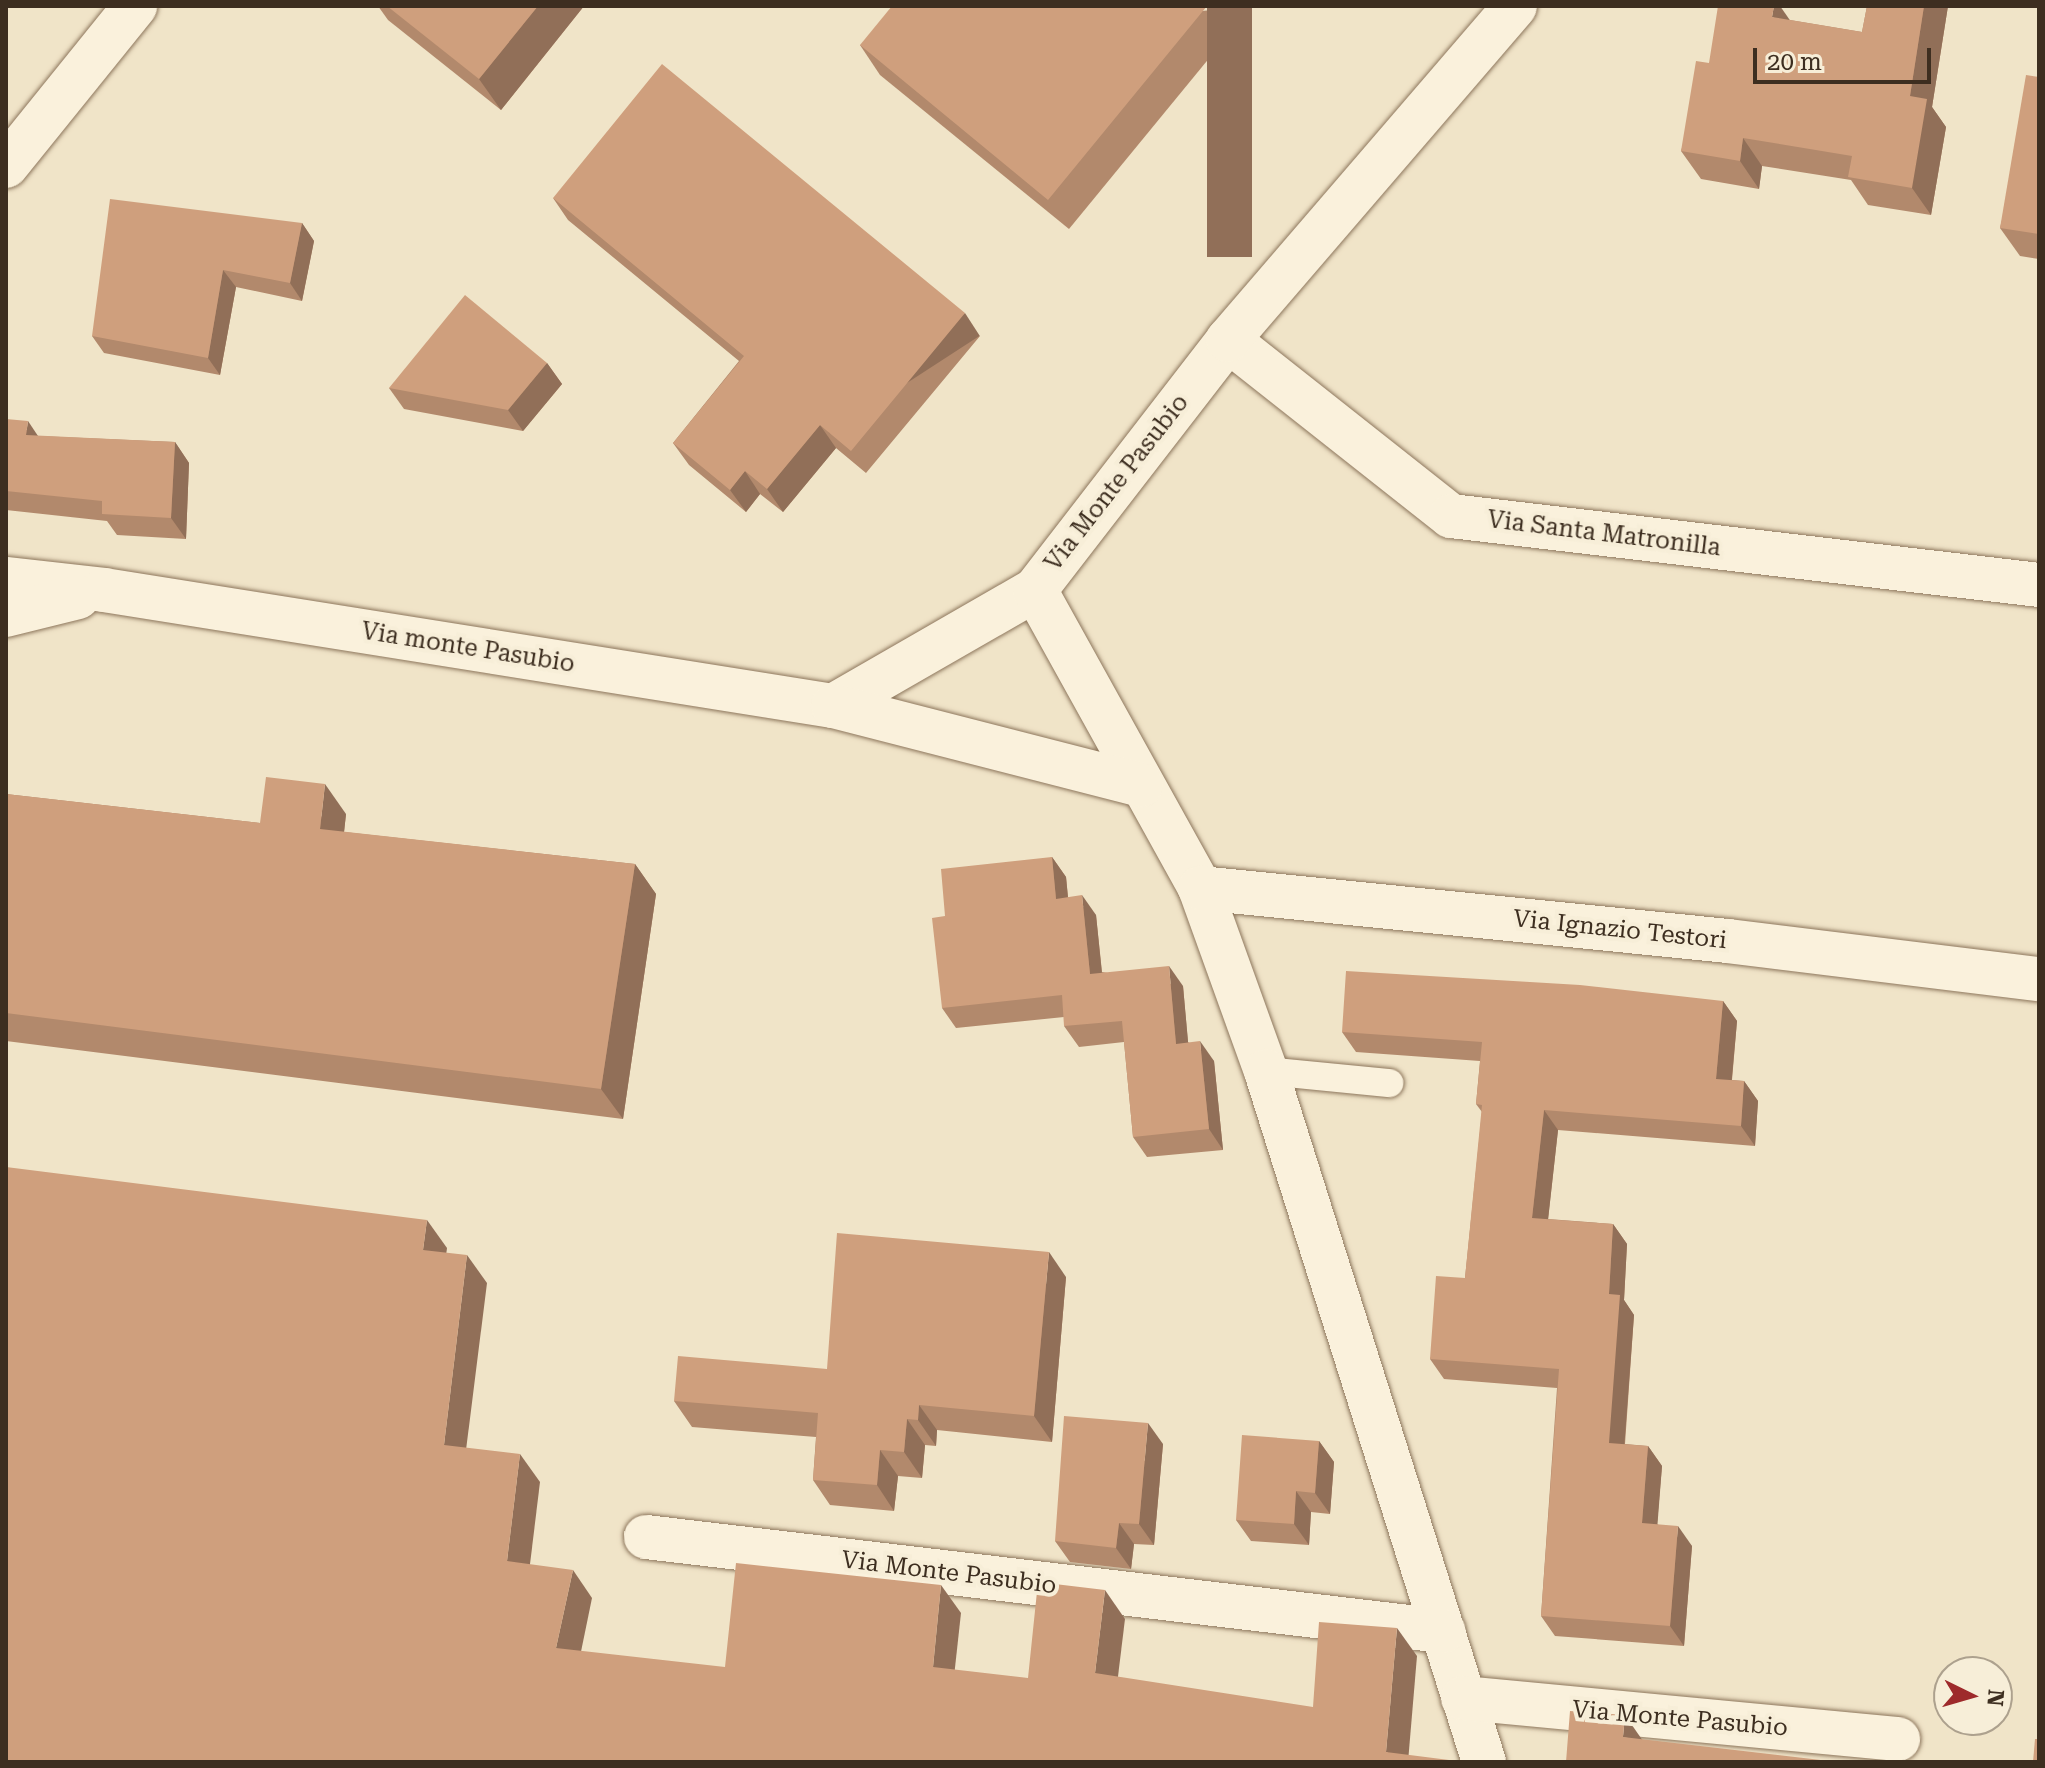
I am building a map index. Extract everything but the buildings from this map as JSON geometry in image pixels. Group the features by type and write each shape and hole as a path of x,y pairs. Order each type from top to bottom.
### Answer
{"street":[{"path":"6,166 135,6"},
{"name":"Via Monte Pasubio","path":"1484,1762 1266,1071 1200,888 1035,590 1228,340 1515,6"},
{"name":"Via Santa Matronilla","path":"1228,340 1451,516 2039,585"},
{"name":"Via monte Pasubio","path":"6,579 104,590 833,706 1141,785"},
{"name":"Via monte Pasubio","path":"6,615 104,590"},
{"name":"Via monte Pasubio","path":"833,706 1035,590"},
{"name":"Via Ignazio Testori","path":"1200,888 1728,941 2039,979"},
{"name":"Via Monte Pasubio","path":"646,1537 1443,1631"},
{"name":"Via Monte Pasubio","path":"1463,1698 1898,1739"}],"lane":[{"path":"1266,1071 1389,1083"}]}
